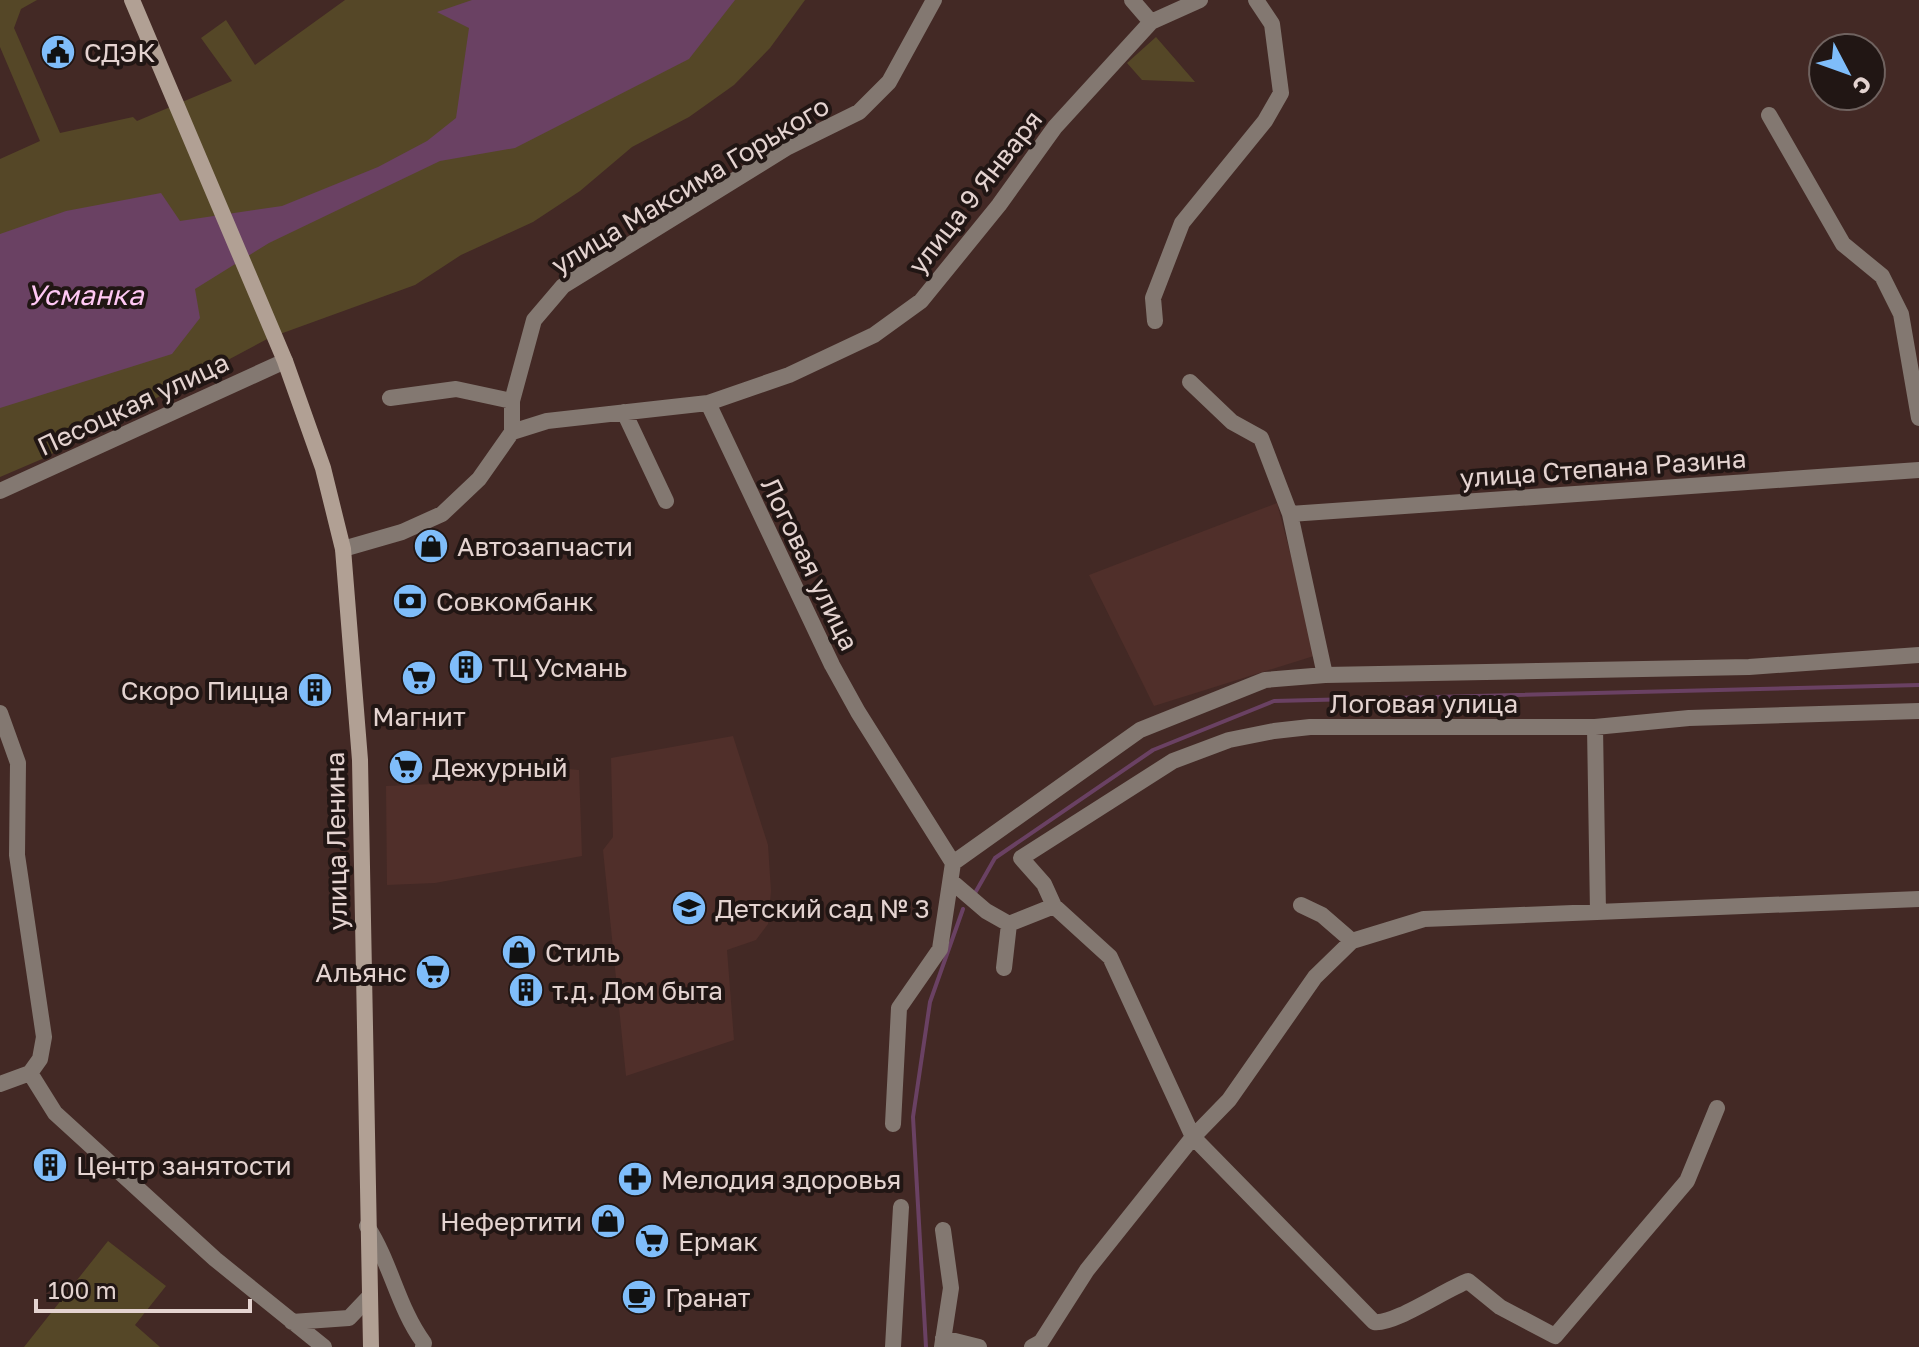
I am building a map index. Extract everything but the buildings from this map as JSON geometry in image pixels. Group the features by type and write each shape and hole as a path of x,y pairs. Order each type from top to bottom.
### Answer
{"main road":[{"name":"улица Ленина","path":"132,0 282,353 323,468 343,549 360,760 371,1347"}],"street":[{"name":"улица Максима Горького","path":"512,432 512,401 534,320 563,286 788,147 859,112 889,82 934,0"},
{"path":"1132,0 1151,22"},
{"name":"улица 9 Января","path":"512,432 547,421 708,403 789,375 874,335 921,301 999,205 1055,127 1151,22 1200,0"},
{"path":"1155,321 1153,298 1182,223 1265,121 1281,93 1272,24 1256,0"},
{"path":"1769,115 1843,244 1882,276 1901,314 1919,418"},
{"name":"Песоцкая улица","path":"0,491 282,353"},
{"path":"1190,382 1232,422 1261,438 1290,514 1325,675"},
{"path":"390,398 456,389 512,401"},
{"name":"Логовая улица","path":"708,403 832,665 953,863"},
{"path":"624,412 666,501"},
{"path":"343,549 402,532 442,514 479,479 512,432"},
{"name":"улица Степана Разина","path":"1290,514 1919,470"},
{"path":"893,1124 899,1008 940,949 953,863 1140,730 1265,680 1325,675 1749,667 1919,655"},
{"name":"Логовая улица","path":"1717,1108 1687,1181 1555,1336 1500,1307 1468,1281 1434,1295 1399,1317 1383,1323 1374,1322 1193,1137 1110,957 1054,906 1044,884 1021,858 1173,761 1229,740 1310,727 1595,727 1689,718 1919,711"},
{"path":"0,713 18,763 17,855 44,1037 40,1059 30,1073 0,1084"},
{"path":"1595,727 1598,912"},
{"path":"951,881 986,911 1009,924"},
{"path":"1032,1347 1041,1342 1087,1270 1193,1137 1229,1100 1315,977 1352,941 1424,919 1919,899"},
{"path":"1301,905 1322,915 1352,941"},
{"path":"1009,924 1054,906"},
{"path":"1004,968 1009,924"},
{"path":"30,1073 55,1113 215,1259 324,1347"},
{"path":"893,1347 901,1207"},
{"path":"367,1226 382,1249 410,1324 423,1345"},
{"path":"943,1230 951,1288 942,1343 979,1347"},
{"path":"292,1322 349,1318 369,1297"}],"shaded area":[{"path":"0,0 37,0 21,9 14,28 60,133 133,117 137,121 232,81 201,38 226,20 255,65 345,0 805,0 770,48 734,85 689,117 632,147 580,191 533,222 461,255 415,285 269,338 42,459 0,477 0,159 40,141 0,47"},
{"path":"1156,37 1195,82 1142,80 1127,63"},
{"path":"1277,503 1317,655 1154,706 1089,575"},
{"name":"Детский сад № 3","path":"733,736 768,845 771,891 768,924 756,940 727,950 734,1040 626,1076 603,850 613,837 611,758"},
{"path":"442,764 500,779 538,766 579,770 582,856 435,883 387,885 386,786 432,784"},
{"path":"108,1241 166,1286 135,1325 160,1347 24,1347"}],"water":[{"name":"Усманка","path":"472,0 735,0 689,59 515,148 440,161 269,243 195,289 200,318 172,354 0,408 0,234 66,211 161,193 180,221 282,206 378,167 427,141 456,118 469,28 437,12"}],"waterway":[{"path":"975,893 995,858 1153,750 1274,701 1919,685"},
{"path":"926,1347 913,1117 930,1002 963,909"}],"place":[{"name":"СДЭК","path":"58,52"},
{"name":"Автозапчасти","path":"431,546"},
{"name":"Совкомбанк","path":"410,601"},
{"name":"ТЦ Усмань","path":"466,667"},
{"name":"Магнит","path":"419,678"},
{"name":"Скоро Пицца","path":"315,690"},
{"name":"Дежурный","path":"406,767"},
{"name":"Детский сад № 3","path":"689,908"},
{"name":"Стиль","path":"519,952"},
{"name":"Альянс","path":"433,972"},
{"name":"т.д. Дом быта","path":"526,990"},
{"name":"Центр занятости","path":"50,1165"},
{"name":"Мелодия здоровья","path":"635,1179"},
{"name":"Нефертити","path":"608,1221"},
{"name":"Ермак","path":"652,1241"},
{"name":"Гранат","path":"639,1297"}]}
